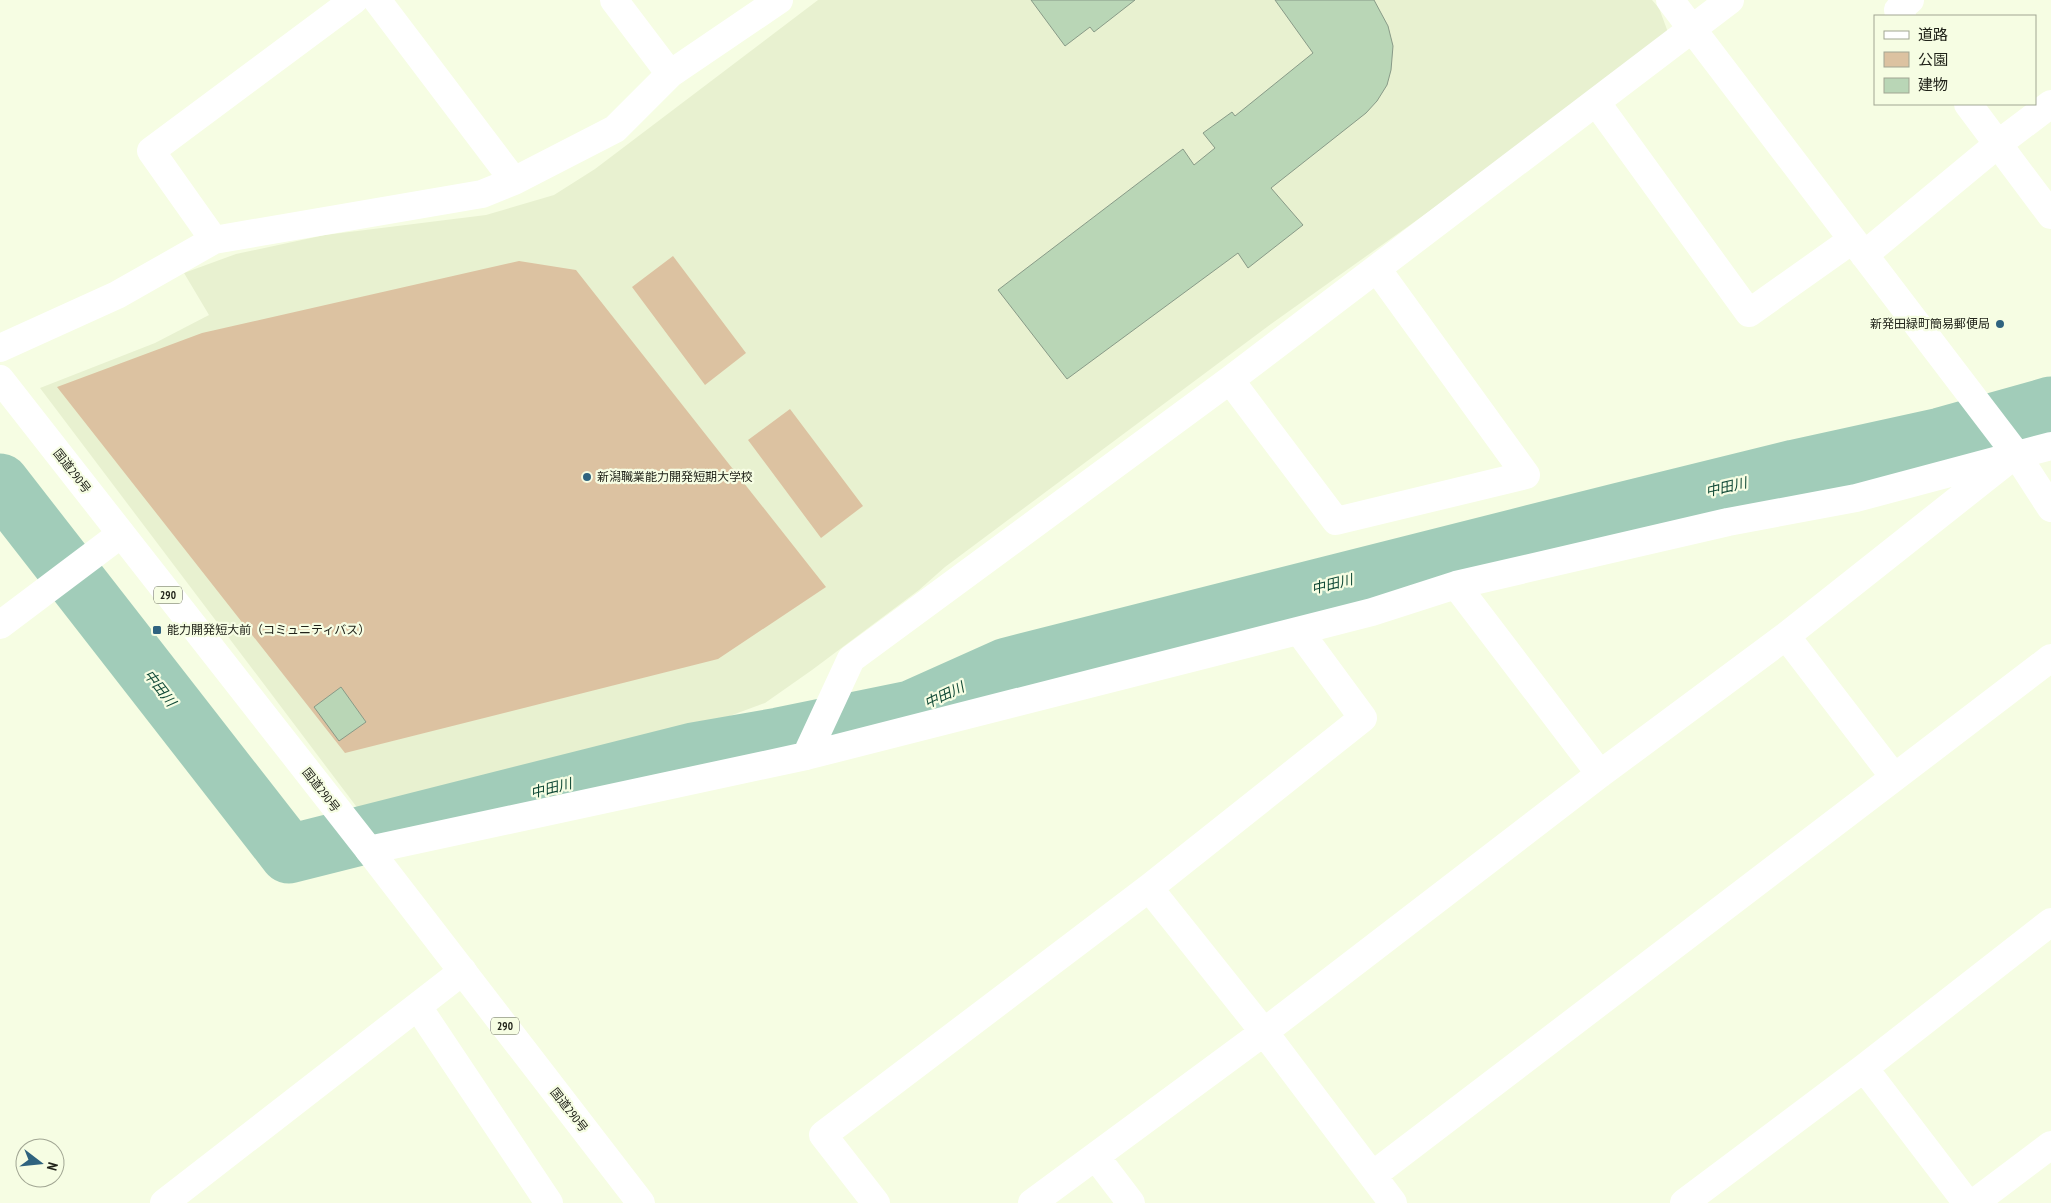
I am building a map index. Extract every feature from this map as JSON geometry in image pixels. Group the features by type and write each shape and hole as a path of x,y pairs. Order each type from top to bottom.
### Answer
{"main road":[{"path":"214,240 151,151 354,0"},
{"path":"377,0 514,181"},
{"path":"614,0 670,74"},
{"path":"0,348 117,296 214,240 482,194 514,181 615,129 670,74 779,0"},
{"path":"1670,0 2010,447 2051,508"},
{"path":"806,756 851,659 1230,380 1730,0"},
{"path":"1901,15 1898,10 1910,0"},
{"path":"1596,102 1749,313 1858,248 2051,104"},
{"path":"1969,105 2051,215"},
{"path":"1230,380 1336,522 1526,475 1377,269"},
{"name":"国道290号","path":"0,379 369,850 641,1203"},
{"path":"369,850 806,756 1372,612 1456,585 1728,522 1856,498 2010,447 2051,446"},
{"path":"1032,1203 1264,1032 1600,774 1786,636 2010,447"},
{"path":"0,625 121,534"},
{"path":"1456,585 1600,774"},
{"path":"876,1203 824,1135 1149,888 1363,718 1299,631"},
{"path":"1786,636 1894,777"},
{"path":"1373,1175 2051,658"},
{"path":"1149,888 1264,1032 1393,1203"},
{"path":"1684,1203 1864,1068 2051,922"},
{"path":"164,1203 462,971"},
{"path":"418,1007 549,1203"},
{"path":"1864,1068 1967,1203"},
{"path":"1974,1203 2051,1145"},
{"path":"1096,1157 1131,1203"}],"shaded area":[{"name":"新潟職業能力開発短期大学校","path":"818,0 1652,0 1659,8 1669,35 1476,178 1271,324 945,567 919,590 765,703 727,717 559,759 362,814 40,388 155,343 209,315 184,273 236,254 325,235 486,215 554,195 595,169"}],"green space":[{"path":"673,256 746,353 705,385 632,287"},
{"path":"519,261 576,270 826,587 718,659 345,753 57,387 202,333"},
{"path":"790,409 863,506 821,538 748,440"}],"building":[{"path":"1031,0 1135,0 1094,32 1090,27 1065,46"},
{"path":"1275,0 1374,0 1388,26 1393,46 1391,70 1387,85 1377,101 1366,113 1271,188 1303,225 1248,268 1238,253 1067,379 998,290 1183,149 1194,165 1215,148 1203,133 1232,112 1235,116 1313,53"},
{"path":"341,687 366,722 339,741 314,707"}],"waterway":[{"name":"中田川","path":"0,483 289,854 693,752 779,737 911,710 1007,667 1620,512 1795,469 1941,437 2051,406"}],"place":[{"name":"新発田緑町簡易郵便局","path":"2000,324"},
{"name":"新潟職業能力開発短期大学校","path":"587,477"},
{"name":"能力開発短大前（コミュニティバス）","path":"157,630"}]}
